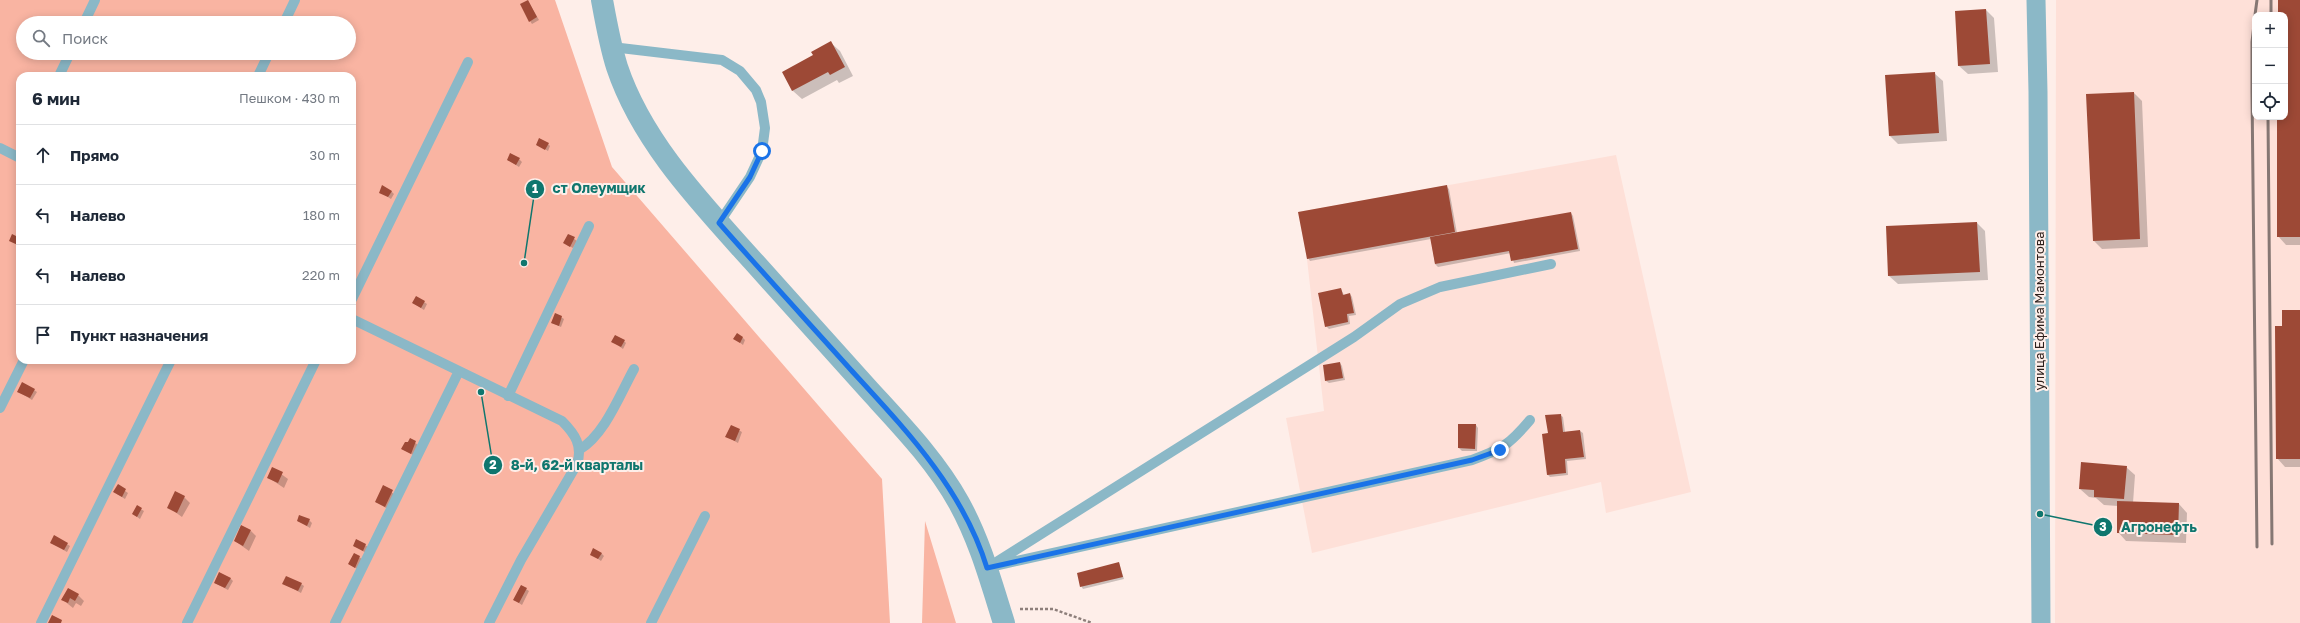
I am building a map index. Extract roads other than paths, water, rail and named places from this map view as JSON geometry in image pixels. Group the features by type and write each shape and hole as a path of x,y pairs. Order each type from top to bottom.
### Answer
{"street":[{"path":"602,0 617,67 642,120 663,154 719,223 890,413 929,461 958,502 972,529 987,568 1001,616"},
{"name":"улица Ефима Мамонтова","path":"2036,0 2038,92 2040,623"}],"lane":[{"path":"87,16 95,0"},
{"path":"287,16 295,0"},
{"path":"612,47 722,60 740,71 756,90 761,102 765,128 762,151 750,177 719,223"},
{"path":"61,72 67,60"},
{"path":"260,72 266,60"},
{"path":"356,291 468,62"},
{"path":"0,148 16,155"},
{"path":"508,396 589,226"},
{"path":"987,568 1354,337 1400,304 1440,287 1551,264"},
{"path":"356,321 562,422 572,432 579,450 576,464 521,560 489,623"},
{"path":"0,408 22,364"},
{"path":"41,623 169,364"},
{"path":"187,623 314,364"},
{"path":"579,450 587,446 598,433 634,369"},
{"path":"335,623 459,371"},
{"path":"987,568 1472,460 1500,450 1514,439 1530,420"},
{"path":"651,623 706,516"}],"railway":[{"path":"2255,12 2257,0"},
{"path":"2271,0 2271,12"},
{"path":"2252,48 2257,547"},
{"path":"2268,120 2272,544"}],"place":[{"name":"ст Олеумщик","path":"524,263"},
{"name":"8-й, 62-й кварталы","path":"481,392"},
{"name":"Агронефть","path":"2040,514"}]}
